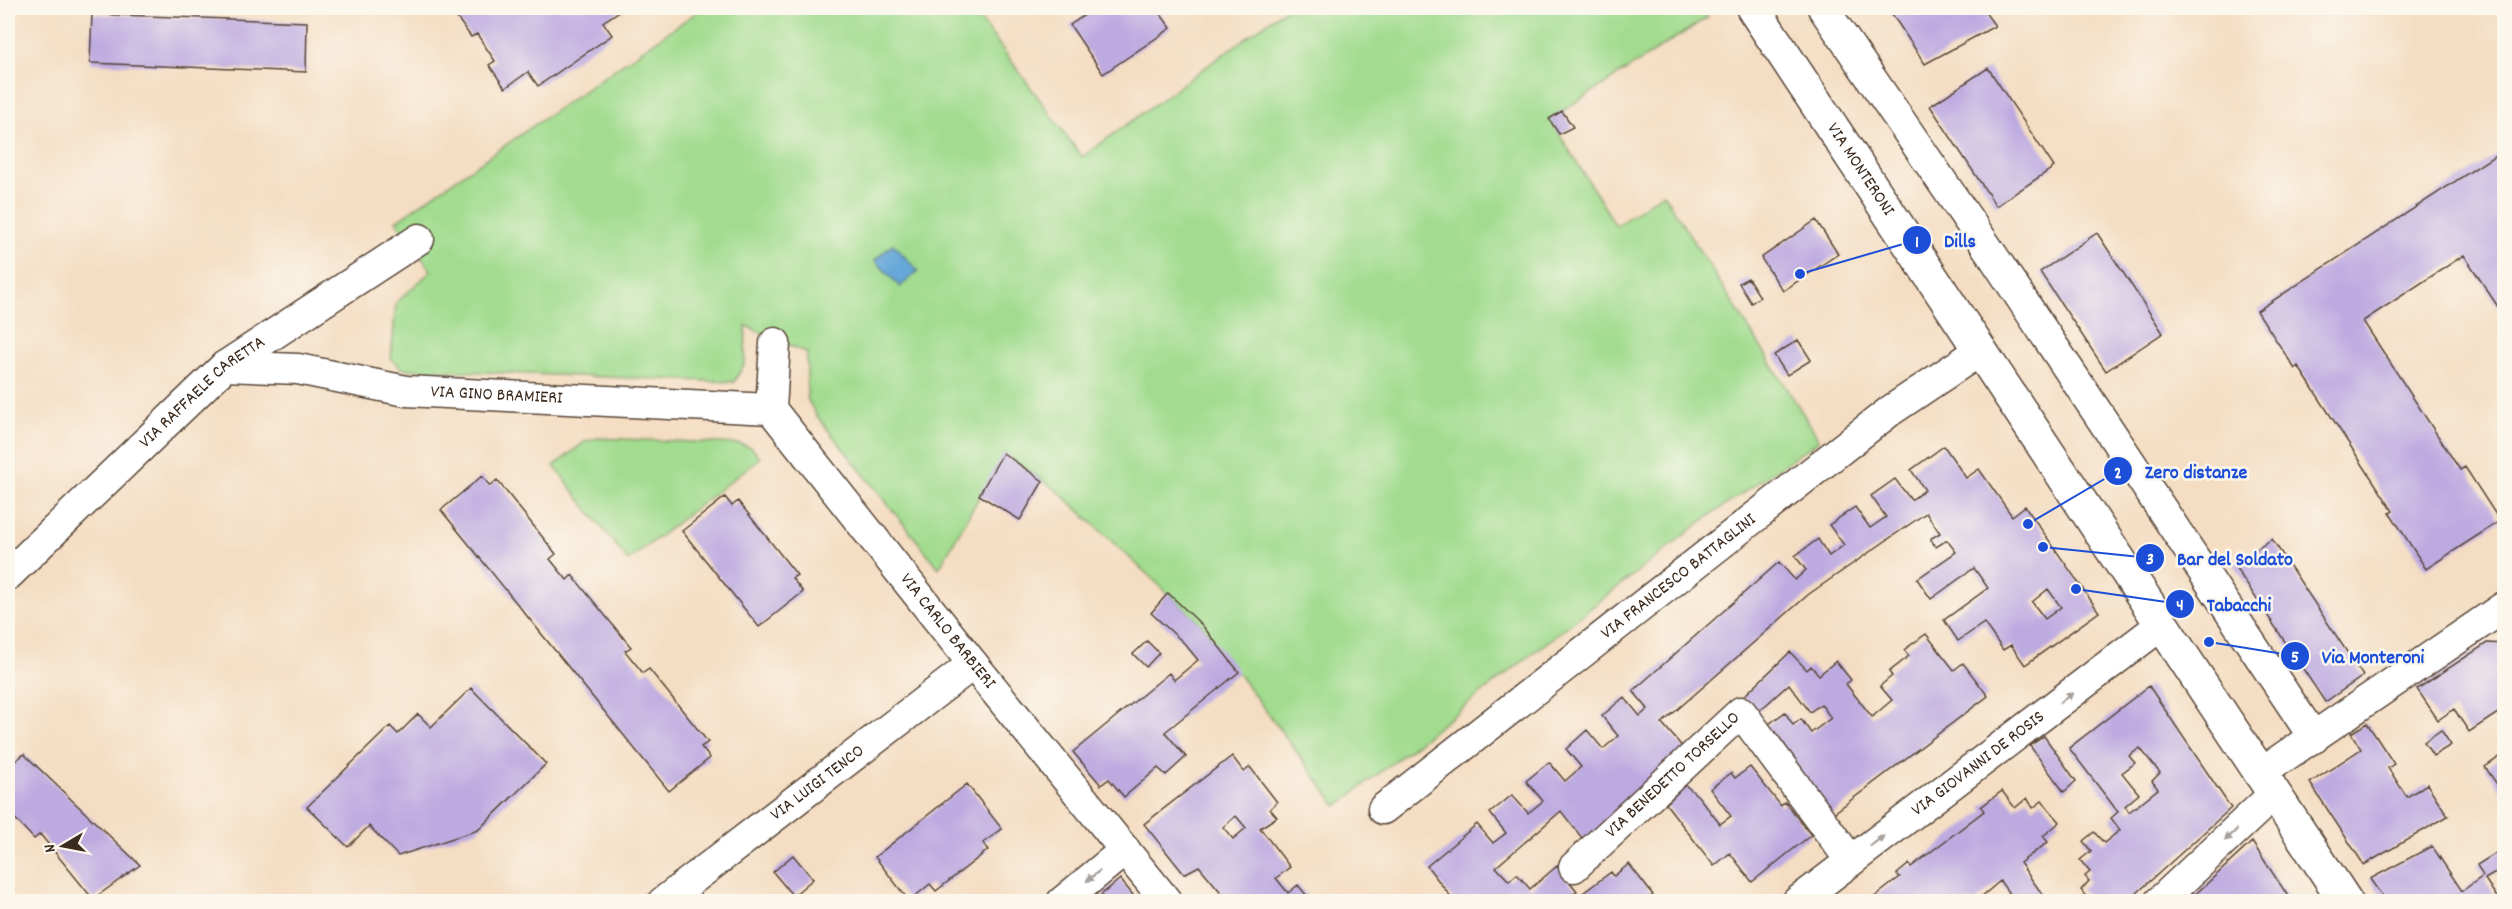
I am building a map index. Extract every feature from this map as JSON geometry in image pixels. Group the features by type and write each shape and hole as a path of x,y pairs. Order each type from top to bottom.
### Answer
{"main road":[{"name":"VIA MONTERONI","path":"1753,8 2346,902"}],"street":[{"path":"1823,8 1993,256 2314,738"},
{"name":"VIA RAFFAELE CARETTA","path":"8,575 225,366 419,239"},
{"path":"771,409 775,343"},
{"name":"VIA FRANCESCO BATTAGLINI","path":"1383,809 1890,411 1981,350"},
{"name":"VIA GINO BRAMIERI","path":"225,366 298,369 406,390 771,409"},
{"name":"VIA CARLO BARBIERI","path":"771,409 973,664 1167,902"},
{"path":"2159,902 2266,784 2314,738 2497,621"},
{"name":"VIA GIOVANNI DE ROSIS","path":"1797,902 2161,625"},
{"name":"VIA LUIGI TENCO","path":"663,902 973,664"},
{"name":"VIA BENEDETTO TORSELLO","path":"1574,867 1741,712 1851,861"},
{"path":"1062,902 1125,850"}],"green space":[{"path":"703,8 972,8 1082,157 1287,8 1701,8 1708,17 1550,119 1616,226 1663,193 1816,434 1818,441 1701,522 1337,806 1202,625 1059,492 1004,453 939,568 816,415 807,398 807,353 746,326 745,363 734,382 403,369 391,359 396,303 431,271 396,221"},
{"path":"598,438 740,444 752,448 760,458 628,561 554,466 586,441"}],"water":[{"path":"893,244 918,271 900,287 875,260"}],"building":[{"path":"466,8 624,8 603,22 612,35 538,86 528,72 505,88 489,65 495,61 477,34 471,37 455,15"},
{"path":"1095,8 1156,8 1171,28 1103,74 1070,25"},
{"path":"1888,8 1982,8 1995,26 1925,64"},
{"path":"92,14 307,22 306,72 90,63"},
{"path":"1988,68 2054,167 1996,206 1930,106"},
{"path":"1562,111 1573,127 1559,134 1549,119"},
{"path":"2500,152 2504,159 2504,316 2464,255 2363,321 2460,470 2465,467 2500,521 2426,569 2390,513 2393,511 2298,366 2295,369 2257,311"},
{"path":"1816,220 1838,254 1783,291 1761,258"},
{"path":"2097,233 2163,333 2106,371 2040,272"},
{"path":"1748,278 1760,297 1751,303 1739,283"},
{"path":"1798,340 1811,360 1787,375 1774,355"},
{"path":"1944,446 1966,478 1979,469 2012,516 2025,506 2099,612 2025,665 2011,645 2003,650 1984,623 1958,641 1944,620 1988,588 1974,568 1931,599 1917,579 1956,552 1947,540 1936,547 1930,539 1940,533 1926,513 1809,594 1662,723 1685,750 1585,842 1561,811 1496,867 1509,881 1517,874 1530,889 1557,866 1577,891 1564,902 1455,902 1427,866 1477,824 1493,843 1506,833 1490,813 1512,795 1528,813 1543,801 1526,781 1549,762 1565,781 1581,767 1566,749 1587,730 1603,749 1618,736 1602,716 1624,697 1640,716 1648,709 1633,691 1779,562 1795,580 1806,570 1795,556 1818,539 1829,556 1844,545 1829,525 1855,507 1870,528 1886,517 1871,496 1895,479 1911,500 1925,490 1911,470","holes":["2048,589 2061,607 2045,619 2032,602"]},
{"path":"1003,453 1043,481 1020,520 979,495"},
{"path":"482,476 490,486 497,480 556,554 550,559 567,580 572,575 631,647 625,651 643,673 649,669 708,742 701,747 710,758 669,791 441,510"},
{"path":"725,497 732,506 738,501 797,575 792,578 803,592 759,627 682,531"},
{"path":"2272,539 2363,676 2325,702 2234,565"},
{"path":"1168,593 1202,625 1239,672 1165,732 1186,757 1166,775 1158,768 1124,797 1109,779 1101,785 1073,752 1169,673 1174,680 1198,660 1184,643 1151,613"},
{"path":"1926,634 1954,670 1963,663 1988,696 1830,816 1765,727 1785,712 1793,725 1801,719 1811,733 1831,718 1821,704 1810,712 1789,684 1756,714 1743,697 1790,652 1807,670 1811,666 1819,675 1836,661 1851,680 1846,684 1872,717 1892,700 1880,686 1892,676 1889,672 1909,656 1904,650"},
{"path":"1147,641 1159,653 1146,667 1133,654"},
{"path":"2487,643 2504,644 2504,709 2469,732 2454,709 2438,720 2417,689"},
{"path":"2149,686 2231,808 2127,902 2092,902 2081,890 2089,881 2085,876 2090,872 2080,860 2091,851 2083,841 2094,832 2104,843 2120,830 2111,818 2118,812 2069,748","holes":["2140,748 2160,773 2152,781 2158,789 2129,812 2125,806 2139,794 2122,773 2135,763 2129,756"]},
{"path":"471,688 546,764 478,830 398,856 369,826 348,847 307,807 390,726 398,734 418,714 431,727"},
{"path":"2367,723 2394,764 2388,768 2407,797 2427,784 2448,816 2364,865 2310,783 2361,749 2351,733"},
{"path":"2441,730 2451,745 2433,756 2424,742"},
{"path":"2044,736 2076,781 2064,792 2030,746"},
{"path":"24,754 140,865 93,899 40,834 34,839 8,811 8,767"},
{"path":"2504,754 2504,788 2501,790 2485,767"},
{"path":"1232,756 1244,772 1250,767 1277,802 1270,809 1277,817 1260,828 1290,867 1276,878 1288,893 1298,885 1312,902 1229,902 1199,866 1184,874 1144,824","holes":["1236,816 1246,828 1233,839 1223,827"]},
{"path":"1750,767 1781,806 1785,802 1811,835 1752,882 1730,853 1714,866 1666,804 1685,785 1698,796 1720,824 1731,816 1710,789 1731,773 1735,778"},
{"path":"967,784 1002,829 983,843 988,850 936,891 930,884 909,901 875,857"},
{"path":"2002,791 2015,808 2027,798 2033,808 2042,801 2060,822 2043,836 2048,842 2020,863 2042,894 2034,902 2015,902 2000,881 1975,902 1868,902 1900,877 1897,874 1909,864 1911,867 1984,811 1981,807"},
{"path":"2252,842 2292,902 2187,902"},
{"path":"2432,846 2462,891 2483,876 2477,865 2504,848 2504,868 2485,879 2500,902 2386,902 2370,879"},
{"path":"793,855 813,879 793,896 773,872"},
{"path":"1629,864 1653,895 1648,899 1650,902 1580,902 1586,897 1583,893 1611,872 1614,876"},
{"path":"1120,879 1133,895 1126,902 1106,902 1101,895"}],"place":[{"name":"Dills","path":"1800,274"},
{"name":"Zero distanze","path":"2028,524"},
{"name":"Bar del Soldato","path":"2043,547"},
{"name":"Tabacchi","path":"2076,589"},
{"name":"Via Monteroni","path":"2209,642"}]}
